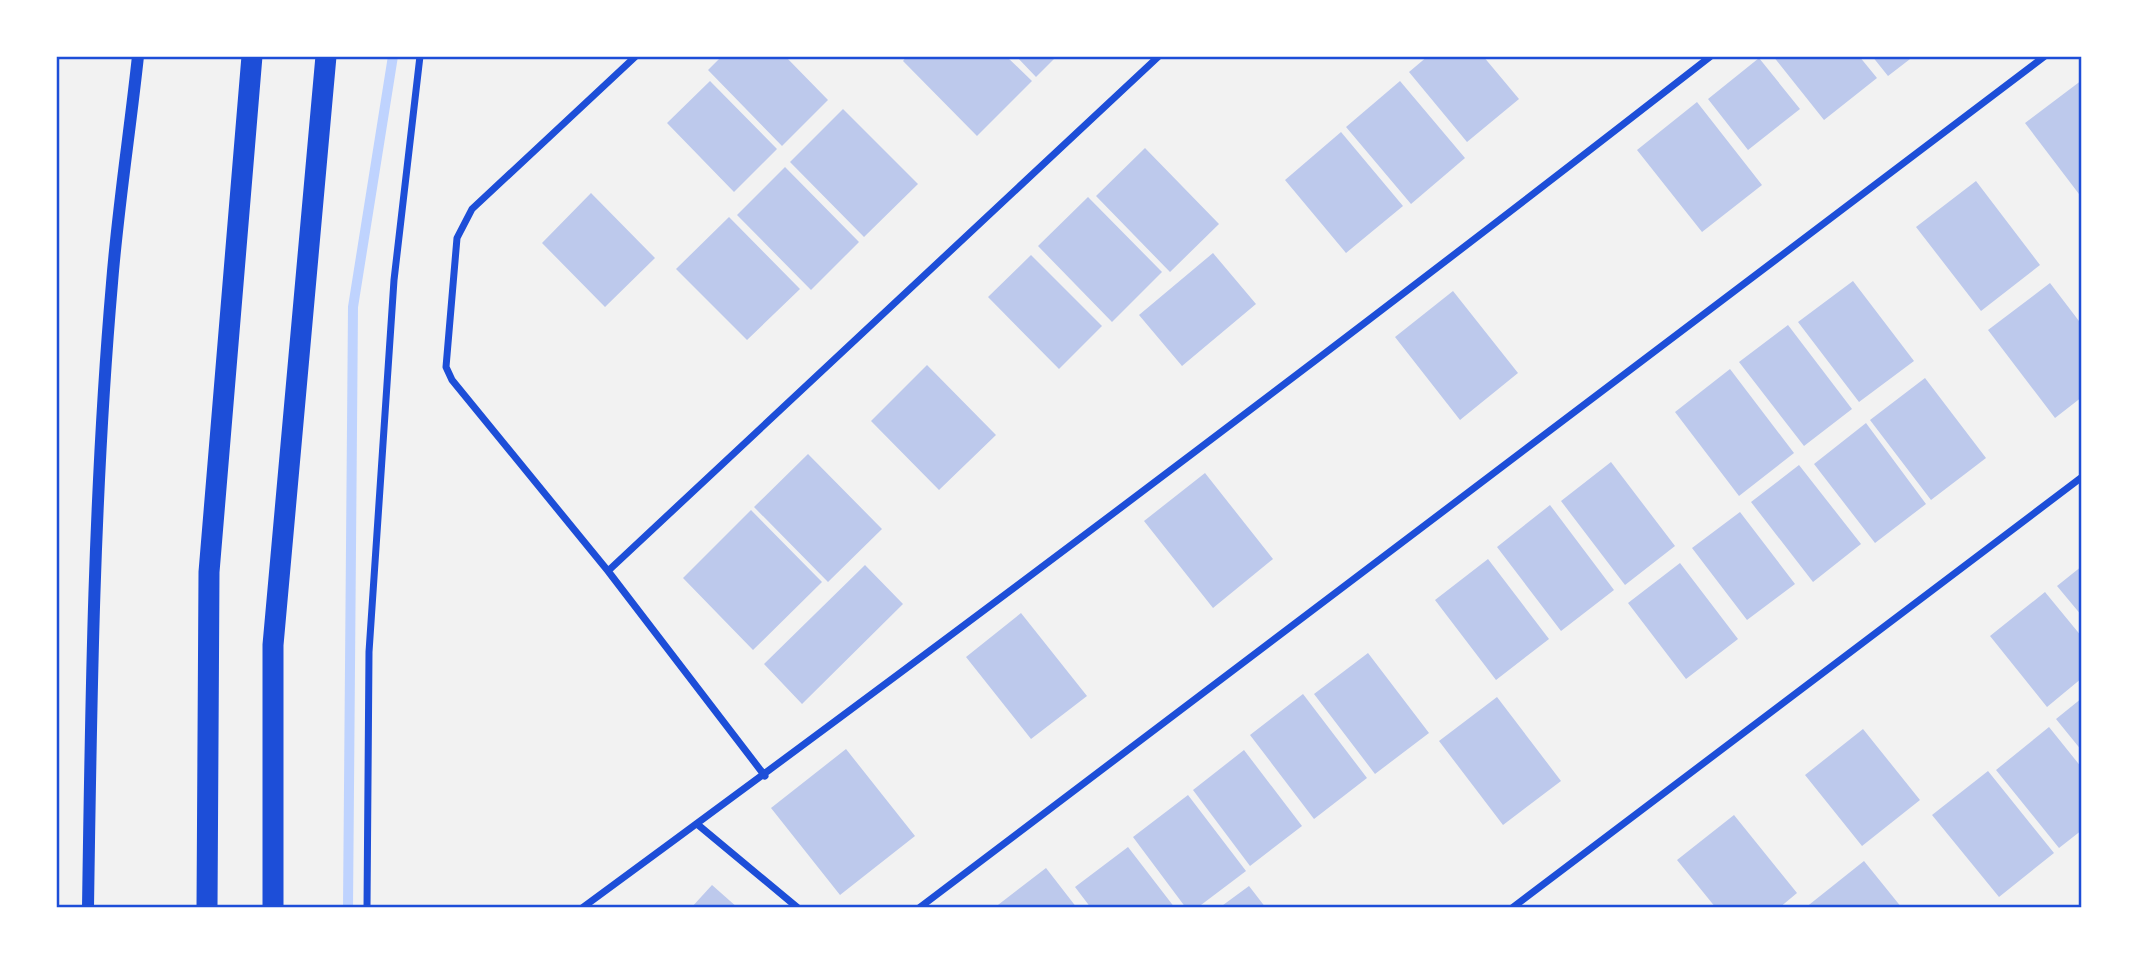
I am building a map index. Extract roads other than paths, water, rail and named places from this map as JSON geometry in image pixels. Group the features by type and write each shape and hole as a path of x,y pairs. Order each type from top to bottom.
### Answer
{"highway":[{"path":"207,908 209,572 252,56"},
{"path":"273,908 273,645 326,56"}],"street":[{"path":"88,908 91,697 100,480 112,282 138,56"},
{"path":"367,908 369,652 394,280 420,56"},
{"path":"636,56 498,183 462,224 457,238 446,367 452,380 608,571 765,776"},
{"path":"608,571 1159,56"},
{"path":"582,908 765,776 1494,224 1711,56"},
{"path":"919,908 2046,56"},
{"path":"1512,908 2082,477"},
{"path":"697,824 798,908"}],"waterway":[{"path":"348,908 353,307 393,56"}]}
